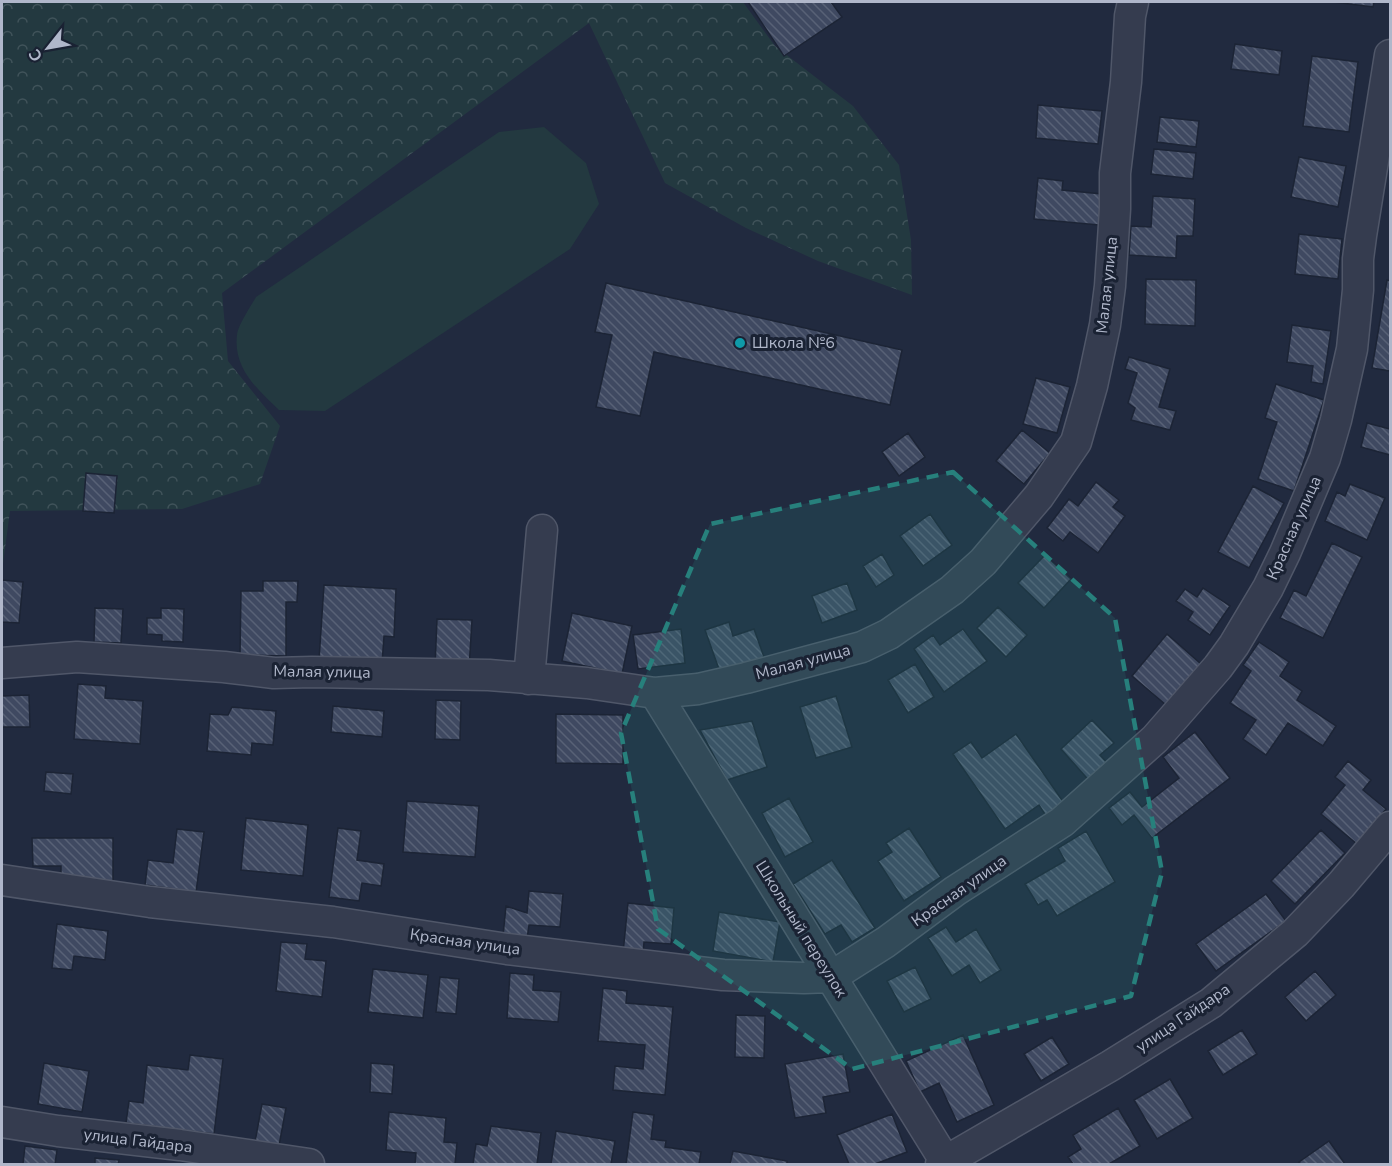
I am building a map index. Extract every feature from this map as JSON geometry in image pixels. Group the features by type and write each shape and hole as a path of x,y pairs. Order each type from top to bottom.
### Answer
{"street":[{"name":"Малая улица","path":"2,663 77,657 224,667 274,673 489,675 587,683 654,693 698,689 746,678 862,647 889,634 952,590 982,562 1040,496 1076,442 1092,386 1105,325 1110,286 1115,173 1133,2"},
{"name":"Красная улица","path":"2,880 150,902 333,922 507,949 723,975 804,978 831,976 854,964 955,891 1071,815 1155,739 1218,667 1249,622 1285,554 1302,515 1325,458 1336,420 1352,349 1358,290 1358,259 1390,55"},
{"path":"529,679 542,530"},
{"name":"Школьный переулок","path":"654,693 831,976 944,1164"},
{"name":"улица Гайдара","path":"944,1164 1110,1066 1211,1002 1295,933 1341,885 1390,827"},
{"name":"улица Гайдара","path":"2,1122 309,1164"}],"highlighted area":[{"path":"953,472 1115,618 1162,872 1131,996 852,1069 658,929 621,733 710,524"}],"green space":[{"path":"2,2 743,2 775,46 853,106 899,165 911,240 912,295 818,261 746,228 665,183 589,23 222,293 228,361 280,426 260,484 182,509 10,511 2,571"},
{"path":"544,127 586,163 599,204 570,249 325,411 279,410 255,386 239,358 237,335 256,297 499,132"}],"building":[{"path":"748,2 831,2 842,17 784,56"},
{"path":"1334,2 1374,2 1373,7"},
{"path":"1235,44 1282,51 1279,75 1231,69"},
{"path":"1312,56 1358,62 1349,132 1303,126"},
{"path":"1038,105 1102,111 1098,144 1036,138"},
{"path":"1160,117 1199,121 1196,147 1157,142"},
{"path":"1154,149 1196,153 1193,179 1151,174"},
{"path":"1299,157 1346,166 1338,207 1291,197"},
{"path":"1038,178 1063,181 1062,190 1102,194 1099,225 1034,219"},
{"path":"1153,196 1195,199 1193,236 1177,236 1176,258 1129,255 1131,226 1151,227"},
{"path":"1299,234 1342,239 1338,279 1295,274"},
{"path":"1146,279 1196,280 1195,326 1145,324"},
{"path":"1387,280 1390,281 1390,371 1372,368"},
{"name":"Школа №6","path":"606,283 902,350 890,405 654,352 640,416 596,407 612,335 595,332"},
{"path":"1292,325 1331,331 1323,384 1311,382 1313,366 1287,362"},
{"path":"1129,357 1170,369 1159,407 1176,411 1170,430 1131,420 1135,408 1128,403 1137,373 1125,369"},
{"path":"1036,378 1070,387 1057,433 1023,424"},
{"path":"1276,384 1324,400 1294,491 1258,479 1277,422 1265,418"},
{"path":"1367,423 1390,429 1390,455 1361,447"},
{"path":"1022,430 1050,453 1024,484 996,461"},
{"path":"908,433 925,457 899,476 882,452"},
{"path":"86,473 117,476 114,513 83,511"},
{"path":"1096,482 1119,500 1113,507 1125,516 1098,553 1070,532 1063,541 1047,528 1069,499 1078,506"},
{"path":"1350,484 1385,498 1367,540 1325,521 1337,492 1345,496"},
{"path":"1253,486 1284,503 1249,568 1218,552"},
{"path":"930,514 952,545 923,566 900,536"},
{"path":"1332,543 1362,557 1323,638 1280,618 1294,590 1306,596"},
{"path":"882,554 894,575 876,587 863,566"},
{"path":"1045,555 1071,579 1044,608 1018,583"},
{"path":"2,580 23,582 19,623 2,622"},
{"path":"263,581 298,581 297,602 286,602 286,656 240,655 241,591 263,591"},
{"path":"847,583 857,610 822,623 812,596"},
{"path":"324,585 396,589 394,637 384,636 382,664 319,660"},
{"path":"1203,588 1230,606 1210,635 1188,620 1193,612 1176,601 1185,589 1197,597"},
{"path":"998,607 1027,635 1006,657 977,628"},
{"path":"95,608 123,609 121,643 94,642"},
{"path":"161,608 184,609 183,642 162,641 162,635 147,634 147,618 161,618"},
{"path":"572,613 632,626 622,674 562,661"},
{"path":"437,619 472,620 469,669 435,667"},
{"path":"729,622 733,636 754,629 764,657 720,672 705,630"},
{"path":"681,629 685,663 638,669 633,635"},
{"path":"963,629 987,661 944,692 914,649 933,635 940,645"},
{"path":"1167,634 1201,664 1166,705 1132,676"},
{"path":"1259,642 1289,662 1280,676 1302,691 1297,700 1336,726 1323,746 1288,723 1266,755 1243,739 1256,720 1230,703 1251,671 1243,665"},
{"path":"915,664 934,697 908,713 888,680"},
{"path":"78,684 106,686 105,698 143,701 140,744 74,739"},
{"path":"29,695 30,727 2,727 2,696"},
{"path":"836,696 852,747 816,758 800,707"},
{"path":"436,700 461,701 460,740 435,739"},
{"path":"333,706 384,711 382,737 331,732"},
{"path":"232,707 276,711 273,745 252,743 251,755 207,751 210,714 228,715"},
{"path":"556,714 623,715 623,764 556,763"},
{"path":"1092,720 1114,743 1100,755 1112,768 1093,785 1061,749"},
{"path":"752,721 767,767 727,780 700,730"},
{"path":"1195,732 1230,778 1152,838 1134,815 1122,825 1109,808 1130,792 1142,807 1179,778 1163,757"},
{"path":"1016,734 1064,803 1046,816 1039,805 1005,829 953,754 971,742 982,758"},
{"path":"1348,761 1371,780 1363,790 1386,809 1357,844 1321,814 1345,785 1335,777"},
{"path":"46,772 73,774 71,794 44,791"},
{"path":"789,798 813,842 785,857 762,813"},
{"path":"407,801 479,806 475,857 403,852"},
{"path":"246,818 308,825 303,876 241,870"},
{"path":"338,828 361,831 357,860 384,864 381,886 362,883 359,901 329,897"},
{"path":"909,828 941,877 904,901 878,861 892,852 886,843"},
{"path":"177,829 204,832 196,892 145,885 148,860 173,863"},
{"path":"1321,830 1345,853 1295,904 1271,881"},
{"path":"1086,831 1115,882 1057,916 1047,900 1038,905 1025,884 1065,861 1058,848"},
{"path":"32,838 113,838 113,887 61,877 61,866 33,866"},
{"path":"832,860 875,928 852,942 841,925 825,934 793,884"},
{"path":"529,891 563,894 560,927 529,925 527,939 503,936 506,906 527,913"},
{"path":"1266,894 1286,921 1216,971 1196,944"},
{"path":"628,903 674,908 671,944 644,942 643,955 623,953"},
{"path":"719,912 780,922 773,962 713,951"},
{"path":"57,924 108,931 105,960 74,956 72,970 52,968"},
{"path":"946,927 956,942 976,929 1001,970 980,983 969,965 952,976 928,938"},
{"path":"281,942 307,944 305,959 326,961 322,997 276,991"},
{"path":"915,967 931,999 904,1012 887,981"},
{"path":"373,969 428,975 423,1018 368,1012"},
{"path":"1315,971 1336,995 1306,1021 1285,997"},
{"path":"510,973 534,975 533,990 561,992 558,1022 507,1018"},
{"path":"440,977 459,979 456,1014 436,1012"},
{"path":"603,988 627,991 626,1003 673,1007 665,1095 613,1090 615,1066 643,1069 645,1045 598,1041"},
{"path":"736,1015 765,1016 764,1058 735,1057"},
{"path":"1242,1030 1257,1054 1223,1075 1208,1051"},
{"path":"963,1035 994,1105 957,1122 939,1083 920,1092 906,1061"},
{"path":"1052,1037 1069,1064 1041,1081 1024,1054"},
{"path":"843,1054 850,1092 823,1097 826,1113 795,1118 785,1064"},
{"path":"190,1055 223,1059 214,1134 126,1123 129,1101 143,1103 147,1065 188,1070"},
{"path":"44,1063 89,1071 82,1112 38,1104"},
{"path":"371,1063 394,1065 392,1094 370,1092"},
{"path":"1170,1079 1193,1118 1157,1139 1134,1100"},
{"path":"262,1104 286,1108 278,1151 254,1147"},
{"path":"1118,1108 1140,1146 1109,1164 1073,1164 1068,1157 1081,1149 1073,1135"},
{"path":"389,1112 446,1118 444,1142 457,1143 455,1164 415,1164 416,1153 386,1150"},
{"path":"633,1112 654,1115 651,1139 666,1141 665,1147 701,1152 699,1164 626,1164"},
{"path":"892,1114 907,1152 875,1164 849,1164 837,1135"},
{"path":"491,1126 541,1133 537,1164 473,1164 476,1144 487,1146"},
{"path":"556,1131 615,1141 611,1164 551,1164"},
{"path":"1329,1141 1345,1164 1301,1164 1299,1162"},
{"path":"25,1146 57,1150 55,1164 23,1164"},
{"path":"733,1151 787,1161 787,1164 730,1164"},
{"path":"95,1158 119,1160 118,1164 95,1164"}],"place":[{"name":"Школа №6","path":"740,343"}]}
